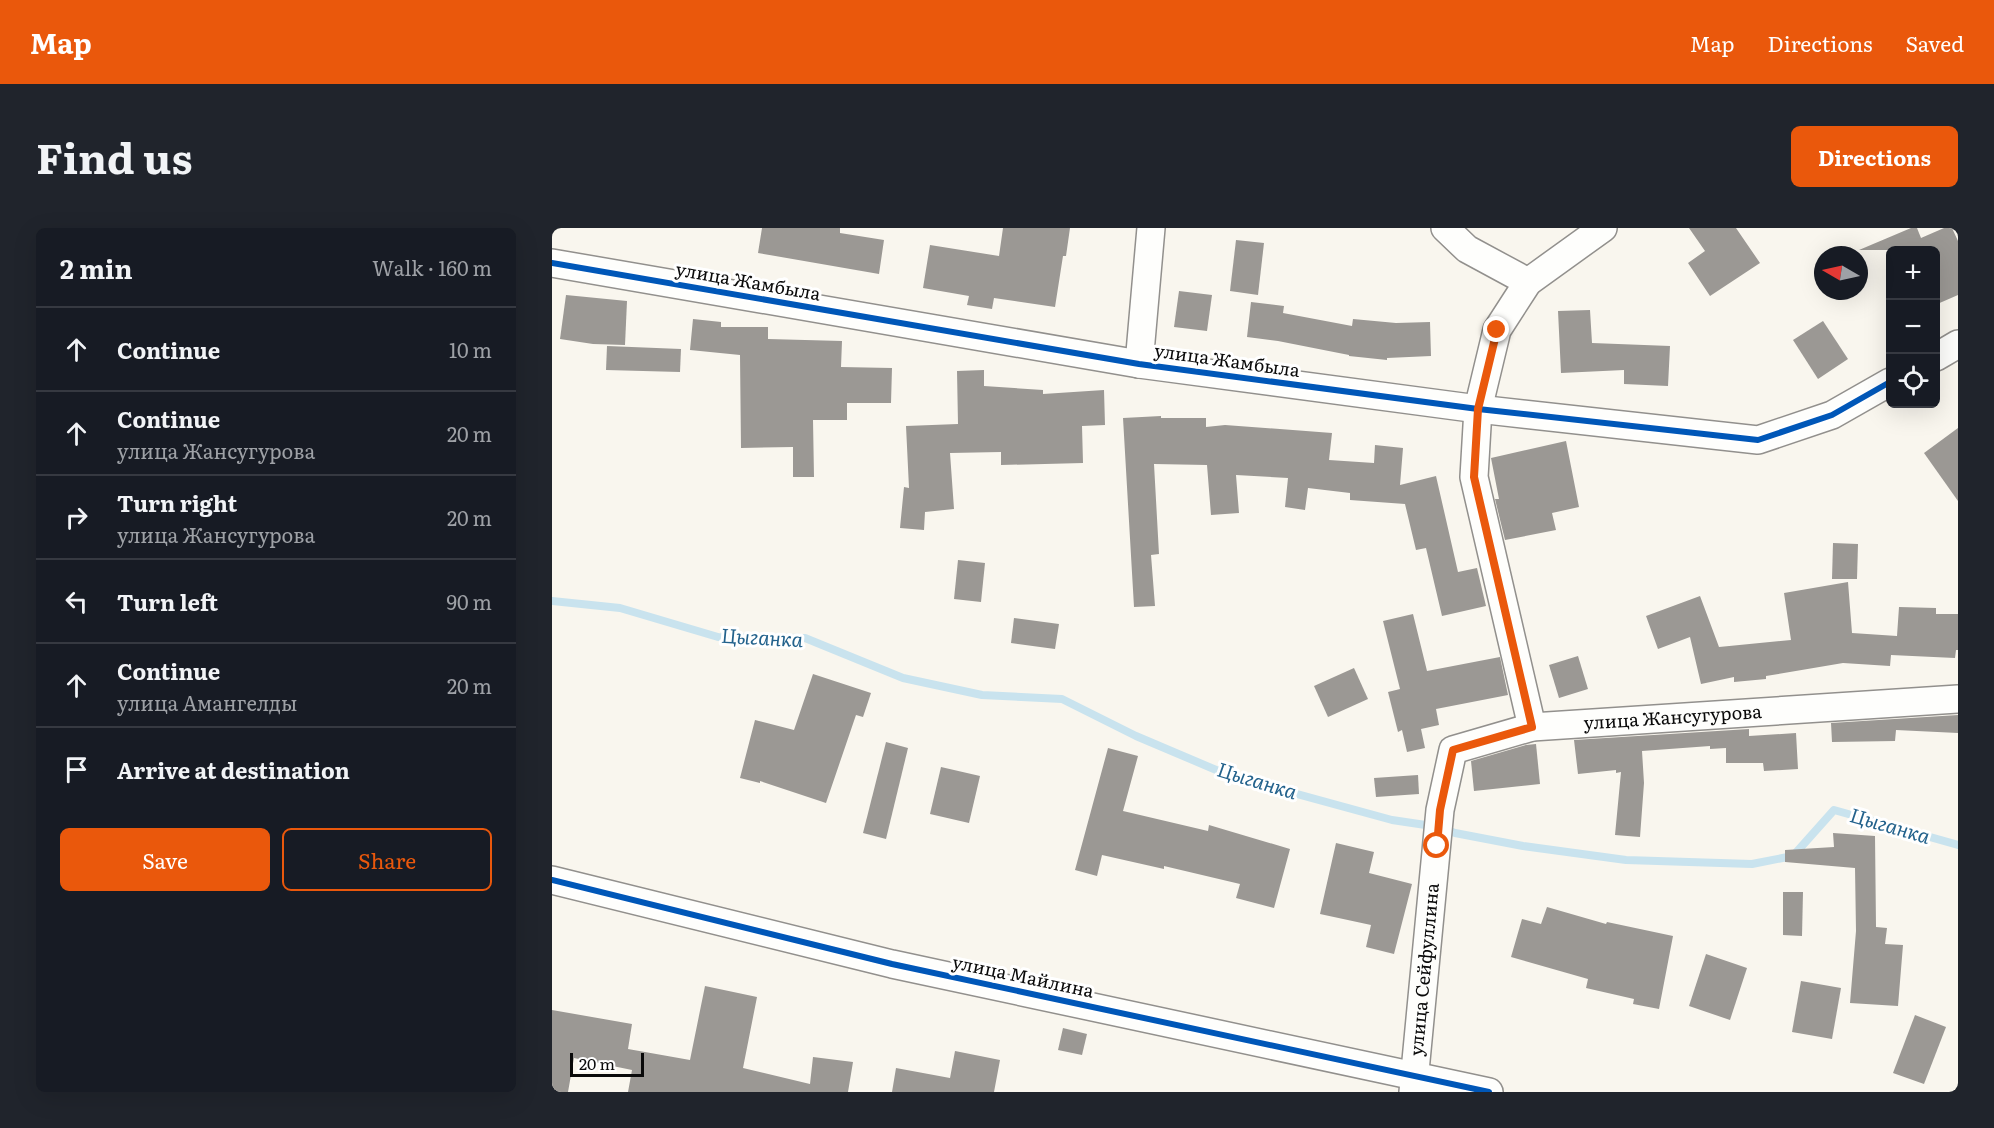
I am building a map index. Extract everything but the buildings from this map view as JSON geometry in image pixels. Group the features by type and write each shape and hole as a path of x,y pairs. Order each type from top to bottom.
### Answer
{"street":[{"path":"1139,364 1151,228"},
{"path":"1445,228 1467,249 1528,282"},
{"path":"1532,727 1474,477 1478,409 1497,330 1528,282 1603,228"},
{"name":"улица Жамбыла","path":"552,263 1139,364 1478,409 1758,440 1832,416 1886,384"},
{"path":"1940,354 1958,344"},
{"name":"улица Жансугурова","path":"1440,810 1453,750 1532,727 1958,699"},
{"name":"улица Сейфуллина","path":"1414,1084 1440,810"},
{"name":"улица Майлина","path":"552,880 892,964 1414,1084 1489,1092"}],"waterway":[{"name":"Цыганка","path":"552,601 620,608 718,637 805,638 903,678 982,695 1062,699 1136,736 1228,775 1392,820 1439,827 1455,833 1523,846 1626,860 1752,864 1793,856 1834,810 1958,845"}],"cycle path":[{"path":"552,263 1139,364 1478,409 1758,440 1832,415 1886,384"},
{"path":"552,880 892,964 1489,1092"}],"route":[{"path":"1437,846 1440,810 1453,750 1532,727 1474,477 1478,409 1497,330"}]}
